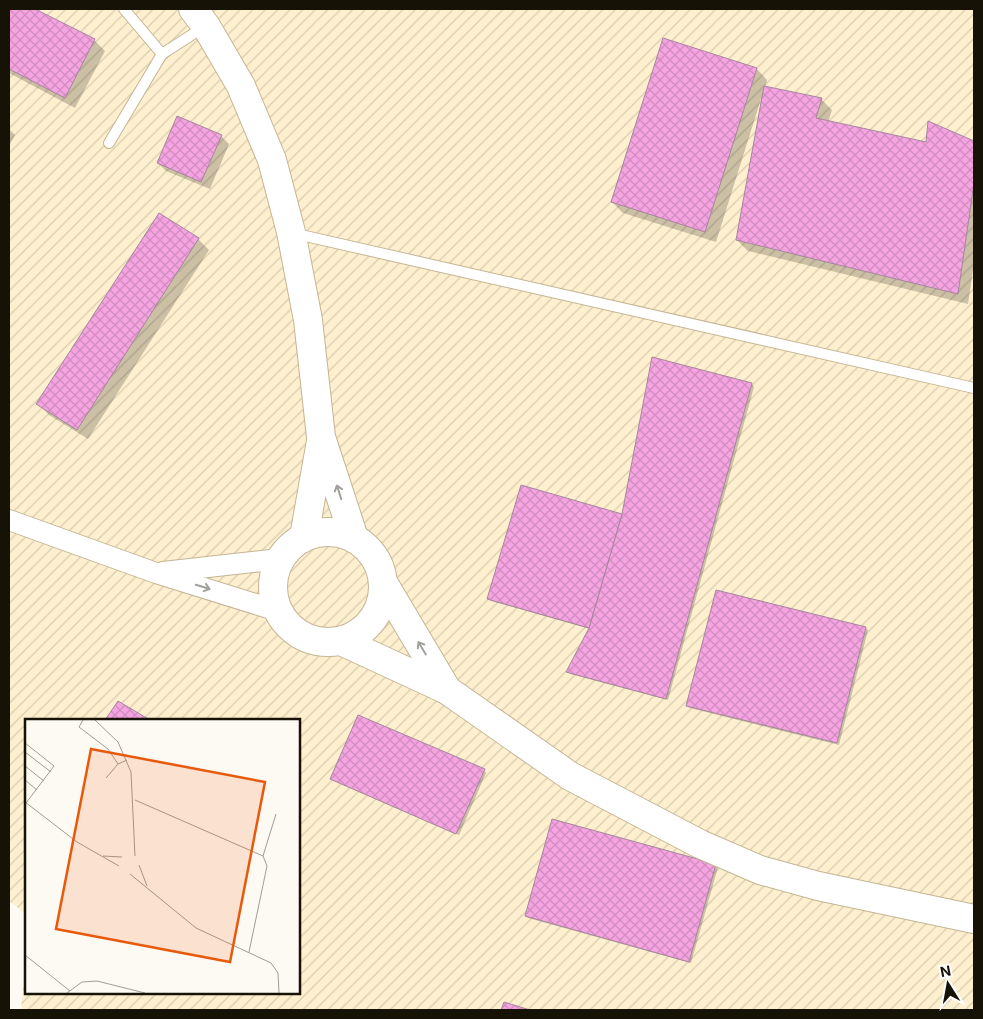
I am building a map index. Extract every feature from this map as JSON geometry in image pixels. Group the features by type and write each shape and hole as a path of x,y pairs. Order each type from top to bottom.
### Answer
{"main road":[{"path":"199,18 241,86 272,160 291,232 308,320 321,438 354,538"},
{"path":"304,537 321,438"},
{"path":"384,584 381,604 372,620 359,634 341,641 322,642 304,638 288,626 278,611 272,594 274,576 280,559 290,546 304,537 320,532 337,532 354,538 369,550 379,566 384,584 447,690"},
{"path":"341,641 447,690 570,776 700,844 760,870 818,886 974,919"}],"street":[{"path":"9,520 156,573 278,611"},
{"path":"156,573 280,559"}],"lane":[{"path":"124,9 162,54"},
{"path":"109,143 162,54 199,18"},
{"path":"291,232 974,388"}],"shaded area":[{"path":"9,9 974,9 974,1010 21,1010 25,968 25,994 300,994 300,719 25,719 25,913 9,901"}],"building":[{"path":"9,9 35,9 95,39 65,98 9,69"},
{"path":"663,38 757,68 705,232 611,202"},
{"path":"764,86 822,98 816,118 926,142 928,121 974,141 974,183 958,294 736,240"},
{"path":"177,116 222,135 201,182 157,163"},
{"path":"159,213 199,238 77,430 36,404"},
{"path":"652,357 752,383 666,699 566,672 589,628 622,514"},
{"path":"521,485 622,514 589,628 487,599"},
{"path":"716,590 866,627 837,743 686,706"},
{"path":"118,701 148,719 106,719"},
{"path":"358,715 485,769 456,834 330,779"},
{"path":"552,819 716,864 689,962 525,916"},
{"path":"504,1002 530,1010 501,1010"}]}
